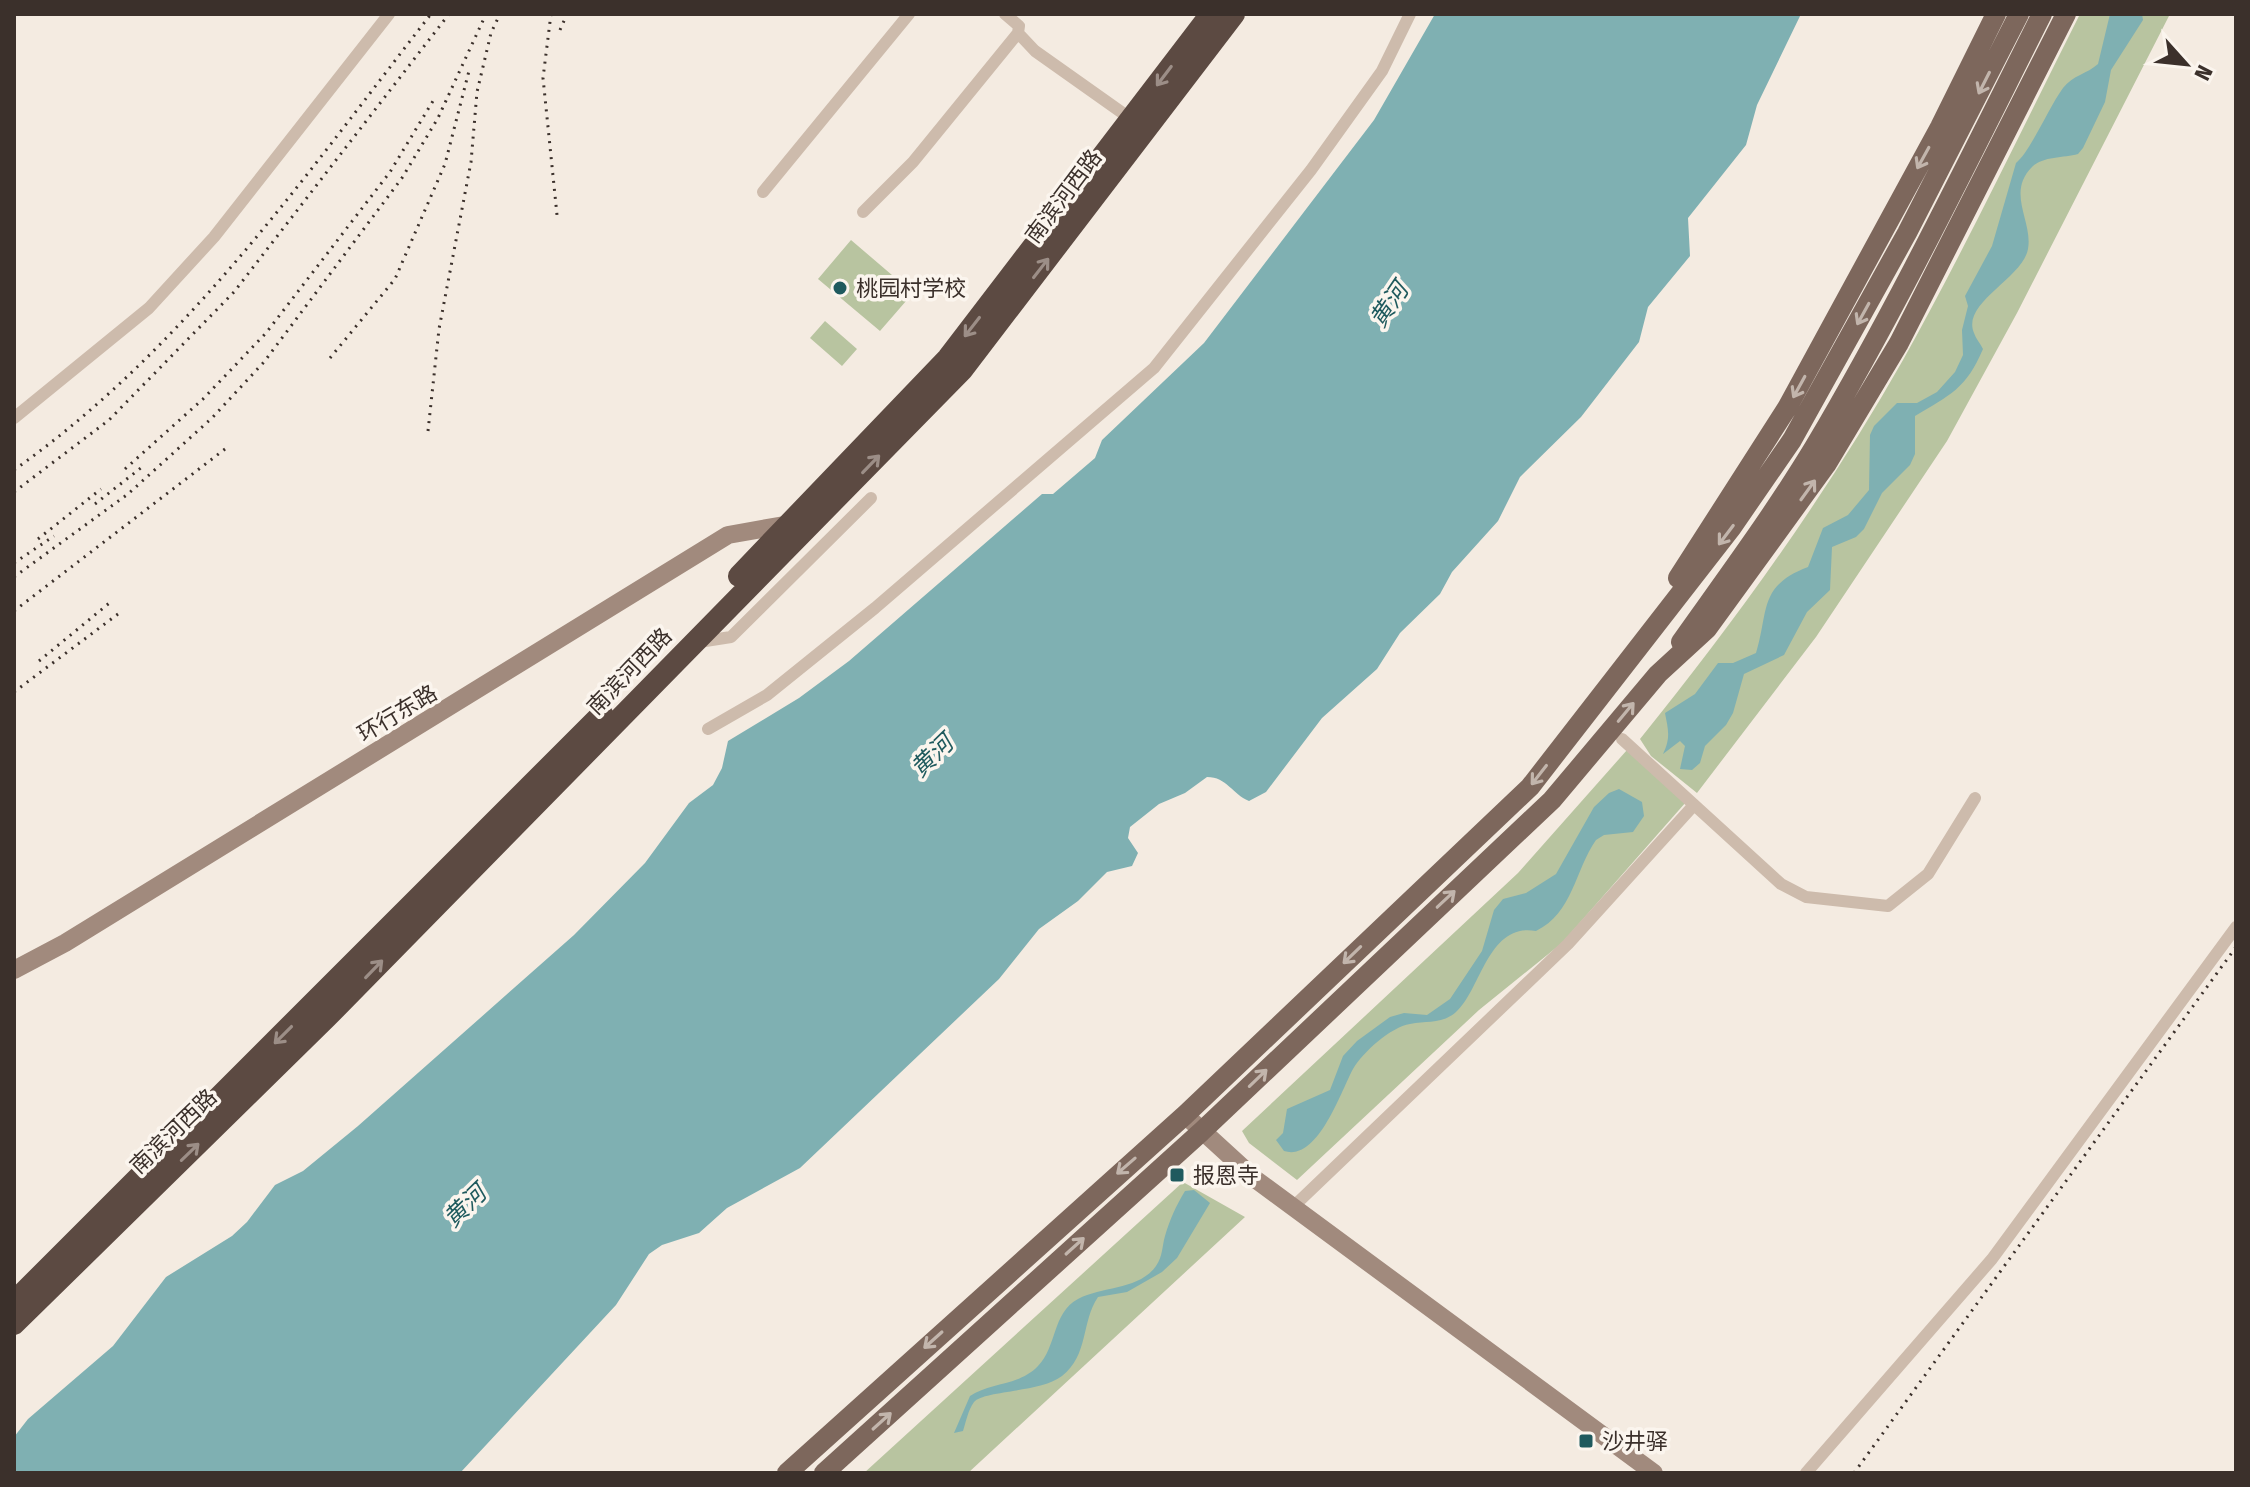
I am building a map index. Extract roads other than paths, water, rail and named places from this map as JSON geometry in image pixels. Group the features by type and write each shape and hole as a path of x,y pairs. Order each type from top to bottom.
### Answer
{"highway":[{"name":"南滨河西路","path":"14,1324 327,1017 692,643 802,524 948,358 1211,14"},
{"name":"南滨河西路","path":"14,1302 962,370 1234,14"}],"main road":[{"path":"1587,714 1612,666 1669,592 1787,408 1940,127 1996,14"},
{"path":"787,1473 1185,1115 1530,787 1732,527 1792,440 1907,233 2019,14"},
{"path":"824,1473 1201,1132 1552,800 1658,674 1769,518 1815,446 1925,247 2042,14"},
{"path":"1658,674 1707,629 1826,465 1899,343 2066,14"}],"street":[{"path":"14,418 137,318 168,288 214,237 389,14"},
{"path":"763,192 909,14"},
{"path":"863,212 913,162 1018,33 1019,26 1005,14"},
{"path":"708,729 767,695 863,618 1154,368 1311,170 1382,71 1410,14"},
{"path":"1018,33 1035,51 1131,119"},
{"path":"692,643 731,637 871,498"},
{"name":"环行东路","path":"14,970 65,943 414,731 728,535 802,524"},
{"path":"1622,739 1794,893 1857,906 1888,906 1928,874 1975,798"},
{"path":"1293,1207 1568,944 1694,805"},
{"path":"1806,1473 1992,1259 2236,927"},
{"path":"1185,1115 1201,1132 1293,1207 1654,1473"}],"water":[{"name":"黄河","path":"1435,14 1801,14 1757,105 1746,145 1688,218 1690,256 1648,307 1639,342 1581,417 1520,477 1498,521 1452,572 1440,594 1400,633 1377,669 1322,718 1266,792 1249,801 1220,780 1207,777 1185,793 1159,804 1130,827 1128,838 1138,853 1132,866 1107,872 1078,901 1039,929 999,979 800,1168 727,1208 699,1233 662,1245 649,1254 616,1305 460,1473 14,1473 14,1437 28,1419 113,1346 166,1277 232,1236 247,1222 275,1185 303,1171 358,1126 574,935 645,863 689,803 713,785 722,768 728,741 799,698 849,661 1042,494 1053,494 1095,458 1102,440 1204,343 1374,120"},
{"path":"2110,14 2142,14 2143,20 2111,70 2105,102 2083,148 2078,154 2037,163 2025,177 2021,197 2028,249 2016,270 1976,311 1972,322 1974,333 1983,349 1977,363 1956,390 1915,416 1915,454 1910,465 1882,493 1864,529 1856,537 1832,547 1830,590 1807,612 1784,655 1744,674 1733,713 1726,725 1705,746 1700,763 1692,770 1680,769 1685,746 1680,741 1663,754 1668,738 1665,713 1695,694 1718,663 1733,663 1756,653 1773,591 1792,574 1808,567 1823,528 1848,515 1869,490 1870,435 1874,426 1897,403 1917,403 1937,392 1955,372 1963,355 1962,330 1968,306 1965,296 1992,246 2016,163 2063,88 2098,64"},
{"path":"1619,789 1642,802 1644,816 1633,832 1604,835 1596,840 1566,902 1548,923 1536,931 1520,931 1507,937 1496,947 1465,1002 1456,1012 1439,1020 1403,1026 1378,1041 1353,1069 1318,1136 1296,1152 1284,1151 1276,1140 1283,1133 1287,1109 1330,1090 1343,1056 1357,1041 1390,1017 1404,1013 1427,1015 1450,999 1482,951 1494,910 1503,899 1526,893 1556,874 1594,807 1609,793"},
{"path":"1194,1190 1210,1203 1177,1258 1162,1272 1127,1292 1098,1297 1071,1368 1052,1382 1040,1386 980,1398 972,1405 963,1431 954,1433 970,1396 1014,1381 1038,1366 1049,1349 1063,1313 1070,1305 1088,1295 1130,1284 1149,1274 1160,1258 1171,1218 1179,1202 1185,1191"}],"railway":[{"path":"14,470 76,422 188,316 288,198 431,14"},
{"path":"14,492 109,420 234,292 449,14"},
{"path":"14,577 128,494 212,418 264,362 402,178 438,118 486,14"},
{"path":"428,431 439,329 471,162 477,92 491,33 500,14"},
{"path":"551,14 543,78 557,215"},
{"path":"560,30 567,14"},
{"path":"330,358 395,279 445,164 470,67"},
{"path":"125,469 203,399 266,333 390,172 436,96"},
{"path":"14,611 229,446"},
{"path":"95,504 142,467"},
{"path":"38,539 101,489"},
{"path":"14,563 54,536"},
{"path":"39,661 113,600"},
{"path":"14,692 122,611"},
{"path":"1854,1473 2236,947"}],"place":[{"name":"桃园村学校","path":"840,288"},
{"name":"报恩寺","path":"1177,1175"},
{"name":"沙井驿","path":"1586,1441"}]}
